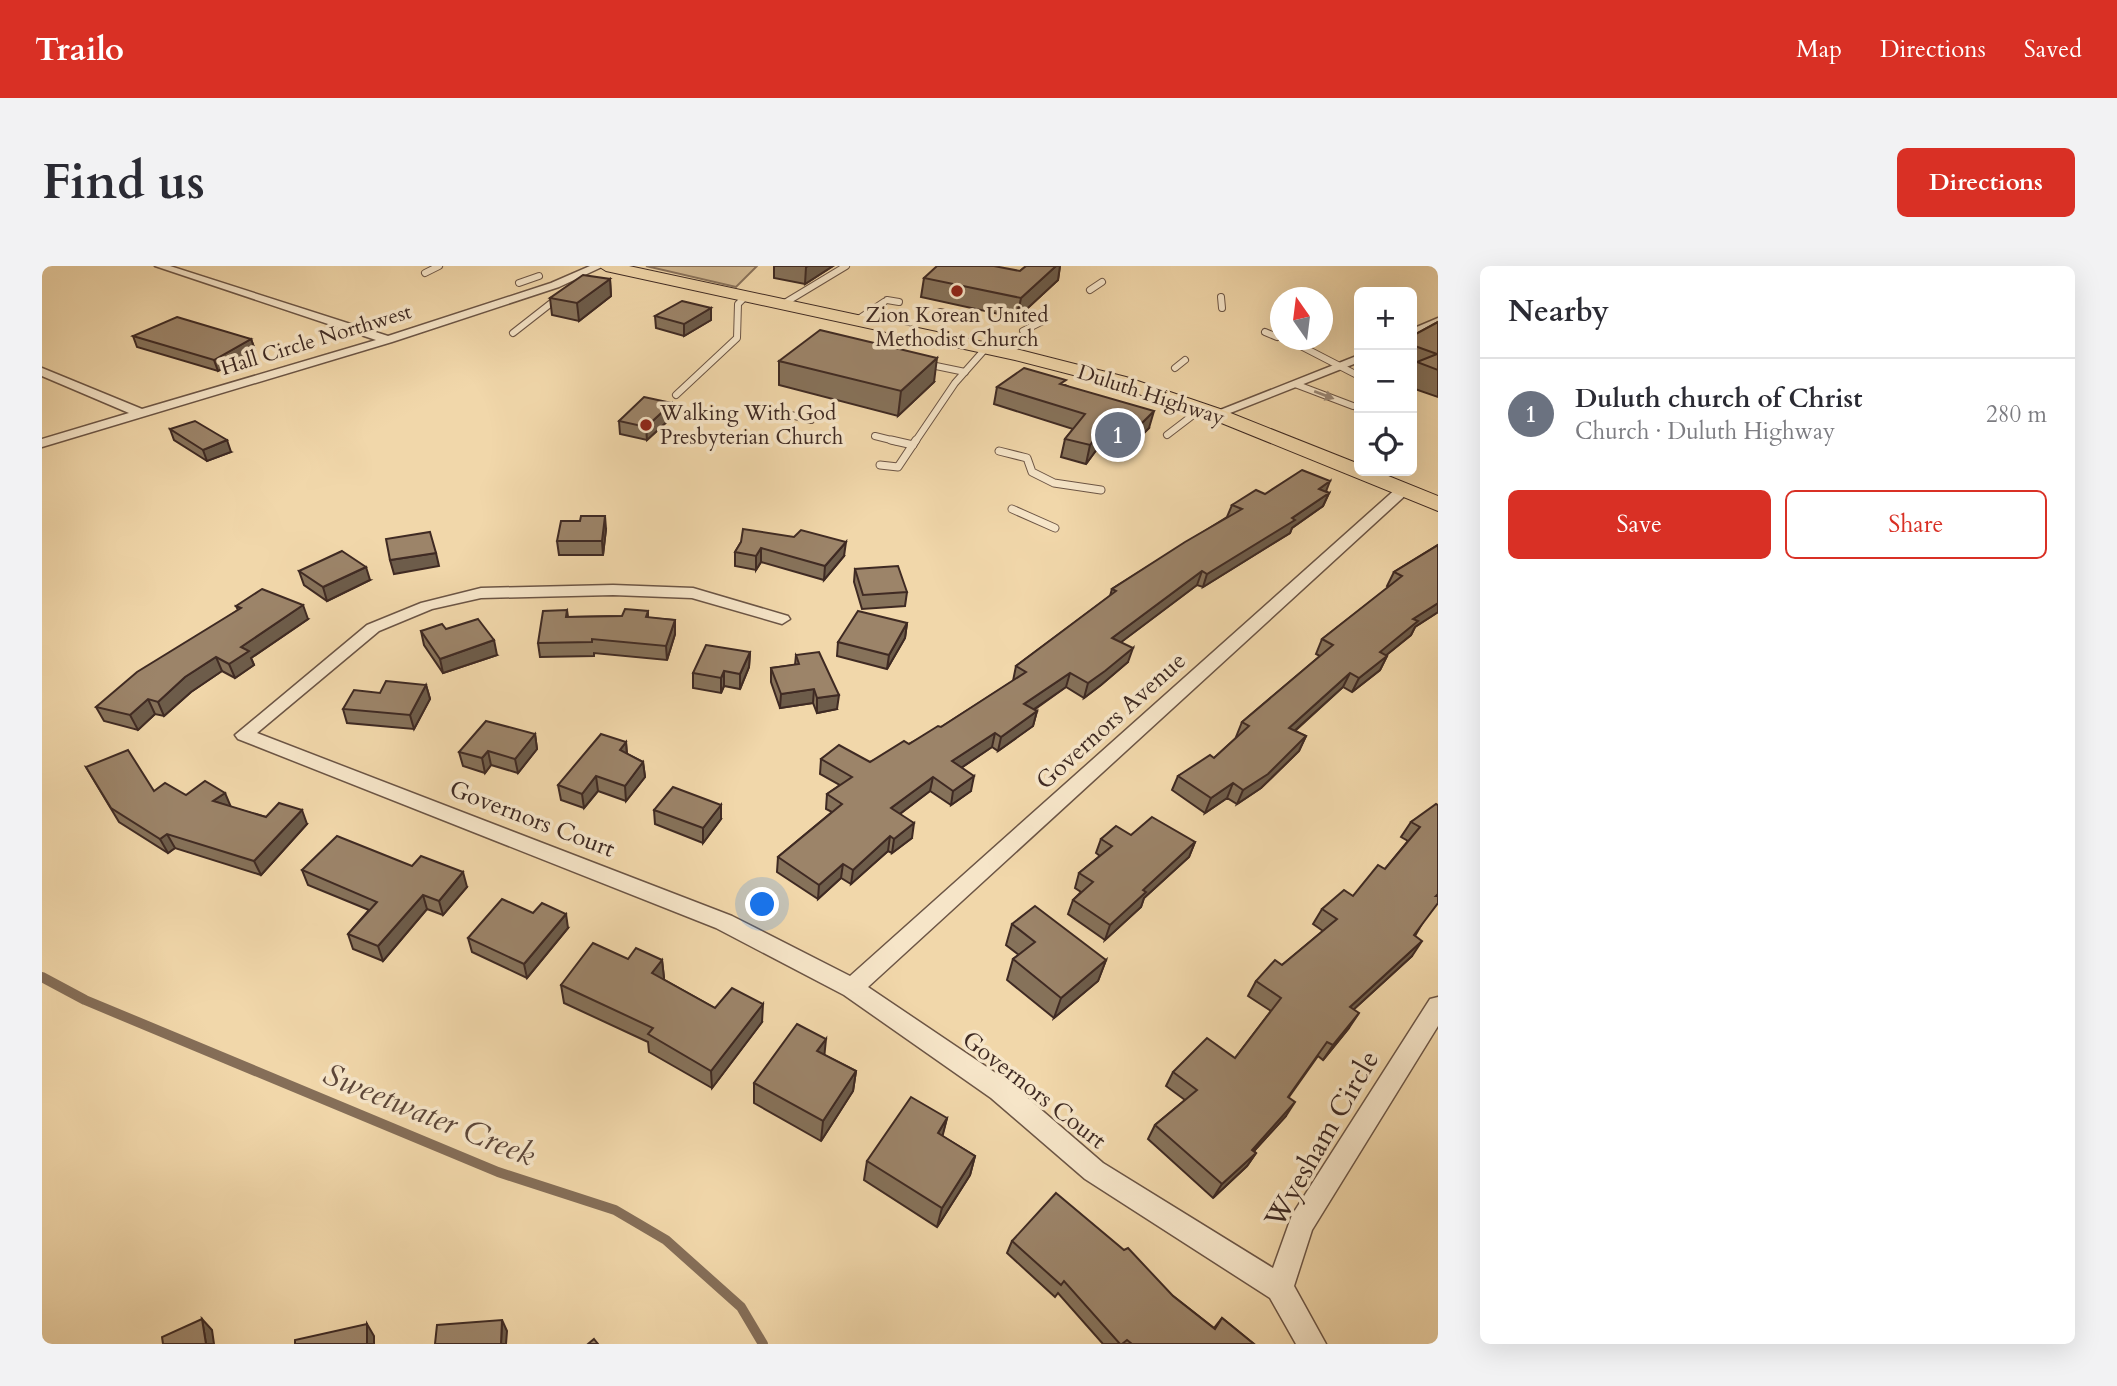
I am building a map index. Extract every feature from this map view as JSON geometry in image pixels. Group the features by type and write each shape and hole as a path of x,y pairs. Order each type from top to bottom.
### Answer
{"main road":[{"name":"Duluth Highway","path":"606,266 986,348 1119,381 1209,411 1438,504"}],"street":[{"path":"160,266 388,340"},
{"name":"Hall Circle Northwest","path":"42,443 388,340 548,287 599,266"},
{"path":"1417,331 1438,321"},
{"path":"1209,411 1295,384 1354,360"},
{"path":"42,372 139,413"},
{"name":"Governors Avenue","path":"852,988 1403,490"},
{"name":"Governors Court","path":"782,619 693,593 614,590 481,593 427,606 373,628 244,735 724,922 852,988 1000,1090 1094,1171 1280,1288"},
{"name":"Wyesham Circle","path":"1280,1288 1301,1224 1438,1006"},
{"path":"1280,1288 1312,1344"}],"lane":[{"path":"425,273 439,266"},
{"path":"783,304 846,266"},
{"path":"519,283 539,276"},
{"path":"513,333 562,296 572,285 571,278"},
{"path":"529,279 548,287"},
{"path":"1090,290 1102,282"},
{"path":"676,396 737,338 738,304 746,296"},
{"path":"1221,297 1222,308"},
{"path":"856,320 885,301 899,303"},
{"path":"940,312 954,315"},
{"path":"1023,331 1043,321"},
{"path":"1265,332 1270,334"},
{"path":"880,465 898,467 965,372 986,348"},
{"path":"1316,350 1354,373"},
{"path":"1175,368 1185,360"},
{"path":"936,366 965,372"},
{"path":"1295,384 1353,406"},
{"path":"1167,435 1209,411"},
{"path":"783,413 811,420"},
{"path":"875,436 913,445"},
{"path":"999,451 1027,458 1032,472 1054,482 1101,490"},
{"path":"1012,509 1055,528"}],"shaded area":[{"path":"646,266 757,266 736,287"}],"building":[{"path":"937,266 994,266 1020,271 1026,266 1056,266 1021,298 924,278"},
{"path":"583,275 610,279 577,303 550,298"},
{"path":"682,301 711,308 684,324 655,316"},
{"path":"177,317 251,339 214,360 133,336"},
{"path":"1438,322 1438,370 1417,362 1437,354 1417,347 1417,333"},
{"path":"820,330 937,358 901,391 779,361"},
{"path":"1024,368 1066,380 1060,384 1154,411 1136,429 1120,427 1114,434 1101,431 1090,445 1065,439 1085,414 997,387"},
{"path":"644,397 672,403 646,427 619,421"},
{"path":"195,421 227,440 203,450 170,429"},
{"path":"1302,470 1330,481 1319,489 1329,493 1292,518 1295,520 1207,574 1202,571 1112,638 1133,648 1105,671 1088,683 1070,673 1024,704 1037,711 1001,737 995,733 952,761 974,776 953,791 933,777 891,808 914,823 894,839 890,836 853,870 843,864 819,885 778,857 842,804 827,794 852,777 821,759 839,745 870,762 904,741 909,744 938,726 941,727 1026,672 1016,666 1116,591 1112,589 1242,509 1232,505 1256,490 1265,494"},
{"path":"581,516 605,516 602,541 557,541 561,521 580,521"},
{"path":"743,529 794,537 801,530 846,542 825,566 761,548 756,556 735,552 741,542"},
{"path":"430,532 436,553 390,560 386,539"},
{"path":"1438,545 1438,603 1413,619 1418,621 1380,652 1387,656 1359,678 1350,673 1289,728 1306,736 1268,774 1243,790 1233,783 1211,798 1178,776 1210,755 1214,758 1249,726 1242,722 1333,645 1322,639 1402,576 1394,572"},
{"path":"342,551 366,567 323,587 299,571"},
{"path":"898,566 907,592 863,595 855,569"},
{"path":"262,589 303,605 241,647 249,651 229,664 216,657 185,677 158,702 148,699 130,715 96,707 137,672 241,608 236,606"},
{"path":"625,609 648,611 646,617 675,620 666,646 592,639 592,642 538,643 543,611 567,610 566,617 622,616"},
{"path":"858,611 907,623 889,655 838,642"},
{"path":"478,619 494,640 440,659 421,631 442,624 446,629"},
{"path":"706,645 750,652 740,674 724,671 721,678 693,673"},
{"path":"819,652 839,695 817,698 814,689 781,694 771,668 799,664 796,655"},
{"path":"386,681 426,685 410,715 343,709 354,690 380,693"},
{"path":"486,721 535,734 515,759 488,751 482,758 459,752"},
{"path":"601,734 626,742 620,750 643,762 625,786 596,776 582,794 558,785"},
{"path":"128,750 154,791 165,783 186,795 205,781 225,793 213,801 266,817 279,803 302,810 254,861 167,834 160,839 111,808 86,767"},
{"path":"673,787 721,805 703,828 654,810"},
{"path":"1436,804 1438,903 1414,935 1422,941 1350,1007 1359,1013 1333,1045 1327,1042 1288,1097 1295,1102 1252,1150 1256,1153 1222,1184 1155,1125 1197,1090 1173,1072 1207,1038 1235,1058 1281,998 1256,981 1275,960 1282,965 1337,919 1322,909 1344,890 1353,896 1378,865 1385,869 1420,827 1411,822"},
{"path":"1152,817 1195,842 1110,925 1073,900 1093,882 1079,873 1112,846 1101,839 1116,826 1131,835"},
{"path":"337,836 412,866 421,856 463,872 439,901 423,895 378,946 348,934 377,902 302,870"},
{"path":"502,899 533,913 542,903 566,914 524,964 468,938"},
{"path":"1035,906 1106,960 1061,998 1013,959 1035,942 1012,924"},
{"path":"593,943 628,959 636,948 662,960 652,973 715,1008 732,988 763,1004 711,1071 648,1034 653,1028 561,985"},
{"path":"797,1024 826,1039 817,1051 856,1071 823,1121 754,1083"},
{"path":"911,1097 947,1118 938,1133 975,1156 942,1208 867,1161"},
{"path":"1056,1193 1124,1250 1128,1248 1173,1296 1215,1329 1222,1318 1254,1344 1132,1344 1127,1340 1120,1344 1064,1281 1061,1285 1012,1241"},
{"path":"202,1319 206,1344 163,1344 162,1337"},
{"path":"502,1320 501,1344 435,1344 437,1325"},
{"path":"367,1324 367,1344 295,1344 295,1340"}],"waterway":[{"name":"Sweetwater Creek","path":"42,977 85,1000 498,1172 615,1210 666,1240 741,1307 763,1344"}],"place":[{"name":"Zion Korean United Methodist Church","path":"957,291"},
{"name":"Walking With God Presbyterian Church","path":"646,425"},
{"name":"Duluth church of Christ","path":"1118,435"}]}
